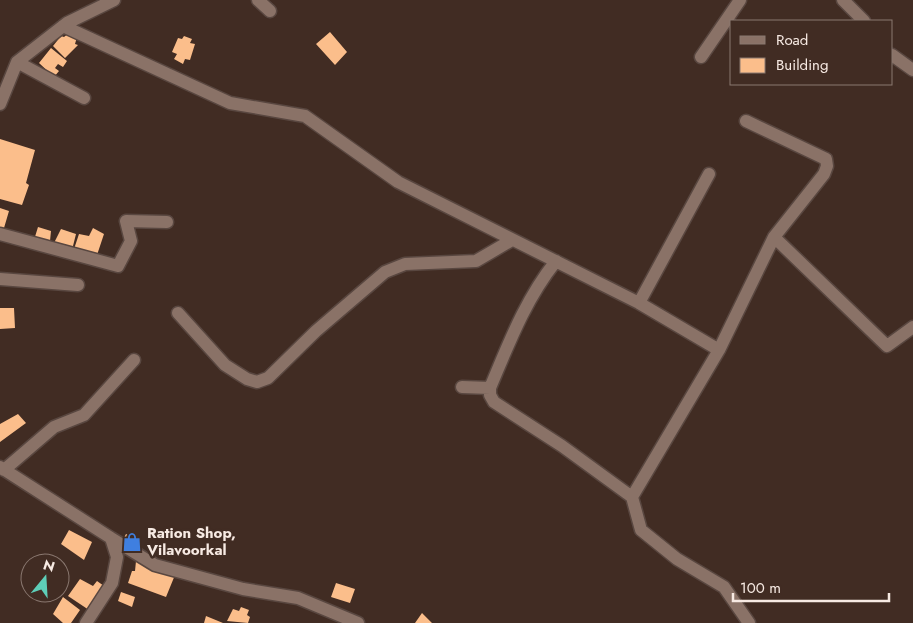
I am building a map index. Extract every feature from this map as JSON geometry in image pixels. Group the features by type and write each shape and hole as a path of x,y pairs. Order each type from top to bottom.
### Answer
{"street":[{"path":"258,0 270,11"},
{"path":"701,57 740,0"},
{"path":"844,0 863,20"},
{"path":"0,104 17,62 63,26 107,2"},
{"path":"63,26 230,103 306,116 398,182 639,303 719,350"},
{"path":"893,56 913,70"},
{"path":"17,62 84,98"},
{"path":"632,497 719,350 774,237 824,174 827,166 826,159 746,121"},
{"path":"639,303 709,174"},
{"path":"0,234 118,266 131,241 126,221 167,222"},
{"path":"774,237 887,346 913,327"},
{"path":"178,313 225,365 247,379 258,382 268,378 316,331 385,272 405,264 476,261 512,240"},
{"path":"556,261 538,284 517,321 490,388 490,396 494,402 562,446 632,497 641,530 677,559 724,587 749,623"},
{"path":"0,278 78,285"},
{"path":"134,360 84,415 54,427 2,468 155,565 243,589 298,598 358,623"},
{"path":"462,387 490,388"},
{"path":"86,623 112,583 118,557 111,538"}],"building":[{"path":"330,32 347,52 335,65 316,44"},
{"path":"69,33 77,37 75,44 78,45 65,58 53,46 61,36 64,37"},
{"path":"184,36 192,39 190,43 195,44 190,60 185,59 183,64 174,59 177,54 172,52 178,38 182,39"},
{"path":"51,48 67,61 63,67 58,64 55,68 59,71 54,77 39,63"},
{"path":"0,139 35,150 26,183 29,185 22,205 0,199"},
{"path":"0,208 9,211 4,228 0,227"},
{"path":"38,227 51,231 50,241 47,240 46,244 34,240"},
{"path":"93,228 104,234 97,255 74,249 79,234 89,236"},
{"path":"61,229 76,234 72,250 53,245"},
{"path":"0,308 14,308 15,328 0,329"},
{"path":"18,414 26,423 0,442 0,424"},
{"path":"69,530 92,542 84,560 61,544"},
{"name":"Ration Shop, Vilavoorkal","path":"126,534 141,541 137,550 122,542"},
{"path":"136,561 175,575 166,597 128,583 132,571 135,571"},
{"path":"80,579 93,586 97,581 104,586 89,610 70,597 70,593"},
{"path":"336,583 355,589 350,603 331,597"},
{"path":"121,592 135,597 132,607 118,601"},
{"path":"70,602 80,610 71,623 63,623 53,614 59,603"},
{"path":"241,607 249,610 247,615 250,617 248,623 227,621 233,609 239,611"},
{"path":"422,613 432,623 415,623"},
{"path":"206,616 223,623 204,623"}],"place":[{"name":"Ration Shop, Vilavoorkal","path":"132,542"}]}
